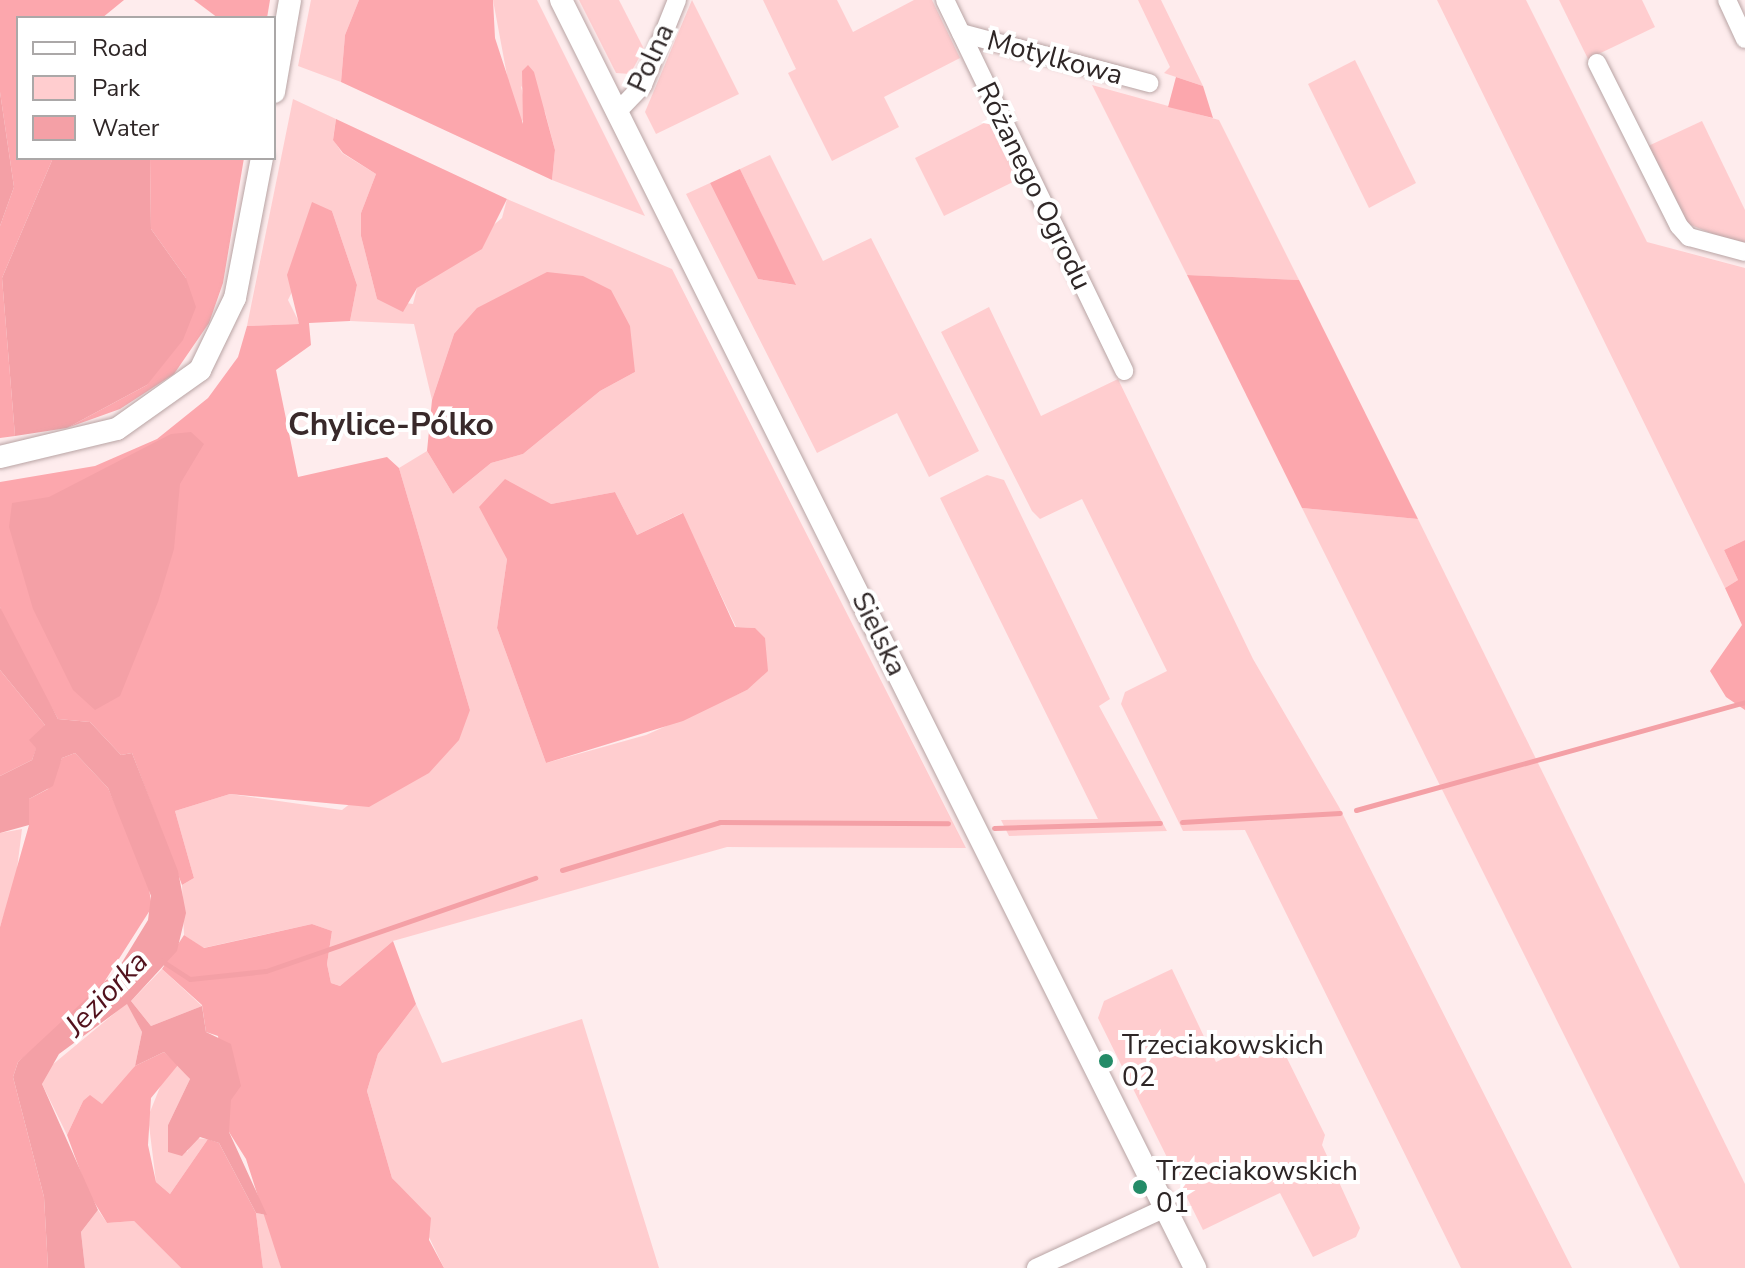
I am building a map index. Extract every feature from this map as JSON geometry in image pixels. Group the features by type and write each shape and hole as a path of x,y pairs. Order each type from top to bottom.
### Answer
{"street":[{"path":"276,80 290,0"},
{"name":"Sielska","path":"561,0 1195,1268"},
{"name":"Polna","path":"618,111 643,85 677,0"},
{"name":"Różanego Ogrodu","path":"945,0 1124,371"},
{"path":"1727,0 1745,39"},
{"name":"Motylkowa","path":"961,33 1149,83"},
{"path":"1597,63 1670,215 1689,237 1745,252"},
{"path":"0,457 117,429 200,370 241,279 262,160"},
{"path":"1036,1268 1165,1208"}],"green space":[{"path":"311,0 359,0 345,35 341,82 298,66"},
{"path":"493,0 537,0 645,216 552,180 555,150 545,112 521,86 528,119 518,122 514,113"},
{"path":"579,0 619,0 644,49 630,74 616,73"},
{"path":"692,0 739,94 656,134 645,112"},
{"path":"763,0 837,0 853,32 914,0 932,0 960,58 884,97 899,127 832,161 788,73 796,69"},
{"path":"1138,0 1161,0 1203,86 1164,73 1170,67"},
{"path":"1437,0 1526,0 1647,242 1745,268 1745,540 1724,550 1738,580 1725,588"},
{"path":"1559,0 1642,0 1655,27 1588,59"},
{"path":"1355,60 1416,183 1369,208 1308,84"},
{"path":"1092,85 1219,120 1299,280 1187,275"},
{"path":"293,99 336,119 333,139 342,153 376,174 361,213 361,236 377,299 413,304 417,288 502,218 507,199 672,269 966,848 727,847 393,941 340,986 331,983 327,964 332,931 312,924 203,948 184,935 182,885 194,878 175,811 230,794 342,810 470,710 399,468 427,451 453,494 491,463 523,454 600,391 635,372 454,334 432,400 414,324 350,321 357,285 332,211 288,300 300,324 247,326","holes":["615,492 637,535 682,513 736,627 755,628 747,690 646,735 546,763 497,628 507,559 551,504"]},
{"path":"990,120 1021,178 944,216 915,158"},
{"path":"1702,121 1745,210 1745,247 1686,223 1646,147"},
{"path":"770,155 823,261 871,238 979,451 929,477 897,413 817,453 686,194 710,183 758,279 795,285 740,169"},
{"path":"989,307 1041,416 1118,379 1253,659 1339,807 1572,1268 1461,1268 1245,830 1183,831 1121,704 1125,692 1167,671 1082,499 1040,519 1032,511 941,332"},
{"path":"987,475 1004,480 1110,699 1099,706 1167,831 1009,836 1001,820 1098,819 940,498"},
{"path":"1302,508 1418,519 1745,1184 1745,1268 1680,1268"},
{"path":"22,829 16,877 0,927 0,833"},
{"path":"162,969 202,1006 151,1026 131,1001"},
{"path":"1172,969 1216,1062 1275,1034 1325,1135 1322,1145 1360,1228 1356,1237 1313,1257 1280,1193 1203,1230 1098,1018 1104,1001"},
{"path":"127,1003 142,1032 135,1066 115,1096 102,1104 83,1101 67,1135 42,1084 46,1070"},
{"path":"416,1004 442,1063 582,1019 659,1268 444,1268 410,1198 392,1178 367,1091 378,1054"},
{"path":"178,1065 190,1079 168,1125 187,1152 194,1138 208,1139 170,1194 156,1182 148,1117 166,1072"},
{"path":"98,1210 107,1223 134,1221 181,1268 85,1268 81,1232"},
{"path":"256,1213 267,1215 281,1268 263,1268"}],"shaded area":[{"path":"0,0 124,0 104,16 16,16 16,160 52,160 2,278 15,436 0,438 0,226 14,187 0,92"},
{"path":"194,0 270,0 267,16 215,16"},
{"path":"359,0 493,0 495,38 523,124 522,71 528,65 534,72 555,150 552,180 341,82 345,35"},
{"path":"1176,77 1203,86 1213,118 1168,107"},
{"path":"336,119 507,199 482,249 417,288 403,312 377,299 361,236 361,213 376,174 343,153 333,140"},
{"path":"150,160 244,160 223,283 209,323 174,374 120,409 67,428 147,385 186,278 151,229"},
{"path":"740,169 796,285 758,279 710,183"},
{"path":"312,202 332,211 357,285 350,321 309,323 311,345 276,370 298,477 387,457 399,468 470,710 459,740 429,773 369,807 230,794 175,811 194,878 182,885 132,753 121,755 90,722 58,719 7,628 0,607 0,482 95,466 157,439 208,398 238,357 247,326 299,324 287,275"},
{"path":"547,272 583,276 611,290 630,326 635,372 600,391 523,454 491,463 453,494 427,451 432,400 454,334 477,308"},
{"path":"1187,275 1299,280 1418,519 1302,508"},
{"path":"505,479 551,504 615,492 637,535 683,513 735,627 755,628 765,638 768,671 747,690 683,721 546,763 497,628 507,559 479,507"},
{"path":"1745,540 1745,710 1726,697 1710,671 1742,625 1725,588 1738,580 1724,550"},
{"path":"0,670 45,725 32,760 0,776"},
{"path":"75,753 108,788 147,877 152,907 94,998 18,1062 13,1077 44,1197 48,1268 0,1268 0,927 29,825 29,799 48,789 62,758"},
{"path":"312,924 332,931 327,964 331,983 340,986 393,941 416,1004 378,1054 367,1091 392,1178 431,1218 429,1240 444,1268 281,1268 246,1159 229,1132 218,1036 206,1032 202,1005 162,969 184,935 204,948"},
{"path":"164,1052 178,1065 151,1098 148,1145 156,1182 170,1194 208,1139 219,1143 256,1213 263,1268 181,1268 134,1221 107,1223 88,1192 67,1135 83,1101 90,1095 102,1104 135,1066"}],"water":[{"path":"0,92 14,187 0,226"},
{"path":"52,160 150,160 151,229 186,278 196,307 183,340 147,385 67,428 15,436 2,278"},
{"path":"191,432 204,444 180,484 174,549 158,602 120,696 95,710 73,690 33,609 9,527 12,503 49,497 171,434"},
{"name":"Jeziorka","path":"0,607 58,719 90,722 121,755 132,753 178,871 186,913 177,951 131,1001 151,1026 202,1006 206,1032 231,1044 241,1086 231,1100 229,1132 267,1215 256,1213 219,1143 200,1137 182,1156 168,1152 168,1125 190,1079 164,1052 135,1066 142,1032 127,1004 59,1054 42,1084 98,1210 81,1232 85,1268 48,1268 44,1197 13,1077 18,1062 118,969 148,920 151,896 108,788 75,753 62,758 53,786 29,799 29,825 0,833 0,776 32,760 36,748 29,740 45,725 0,670"}],"waterway":[{"path":"1356,810 1745,702"},
{"path":"1182,822 1340,813"},
{"path":"562,870 720,822 948,823"},
{"path":"994,828 1160,823"},
{"name":"Jeziorka","path":"162,961 190,979 266,971 535,878"}],"place":[{"name":"Trzeciakowskich 02","path":"1106,1061"},
{"name":"Trzeciakowskich 01","path":"1140,1187"}],"district":[{"name":"Chylice-Pólko","path":"391,425"}]}
